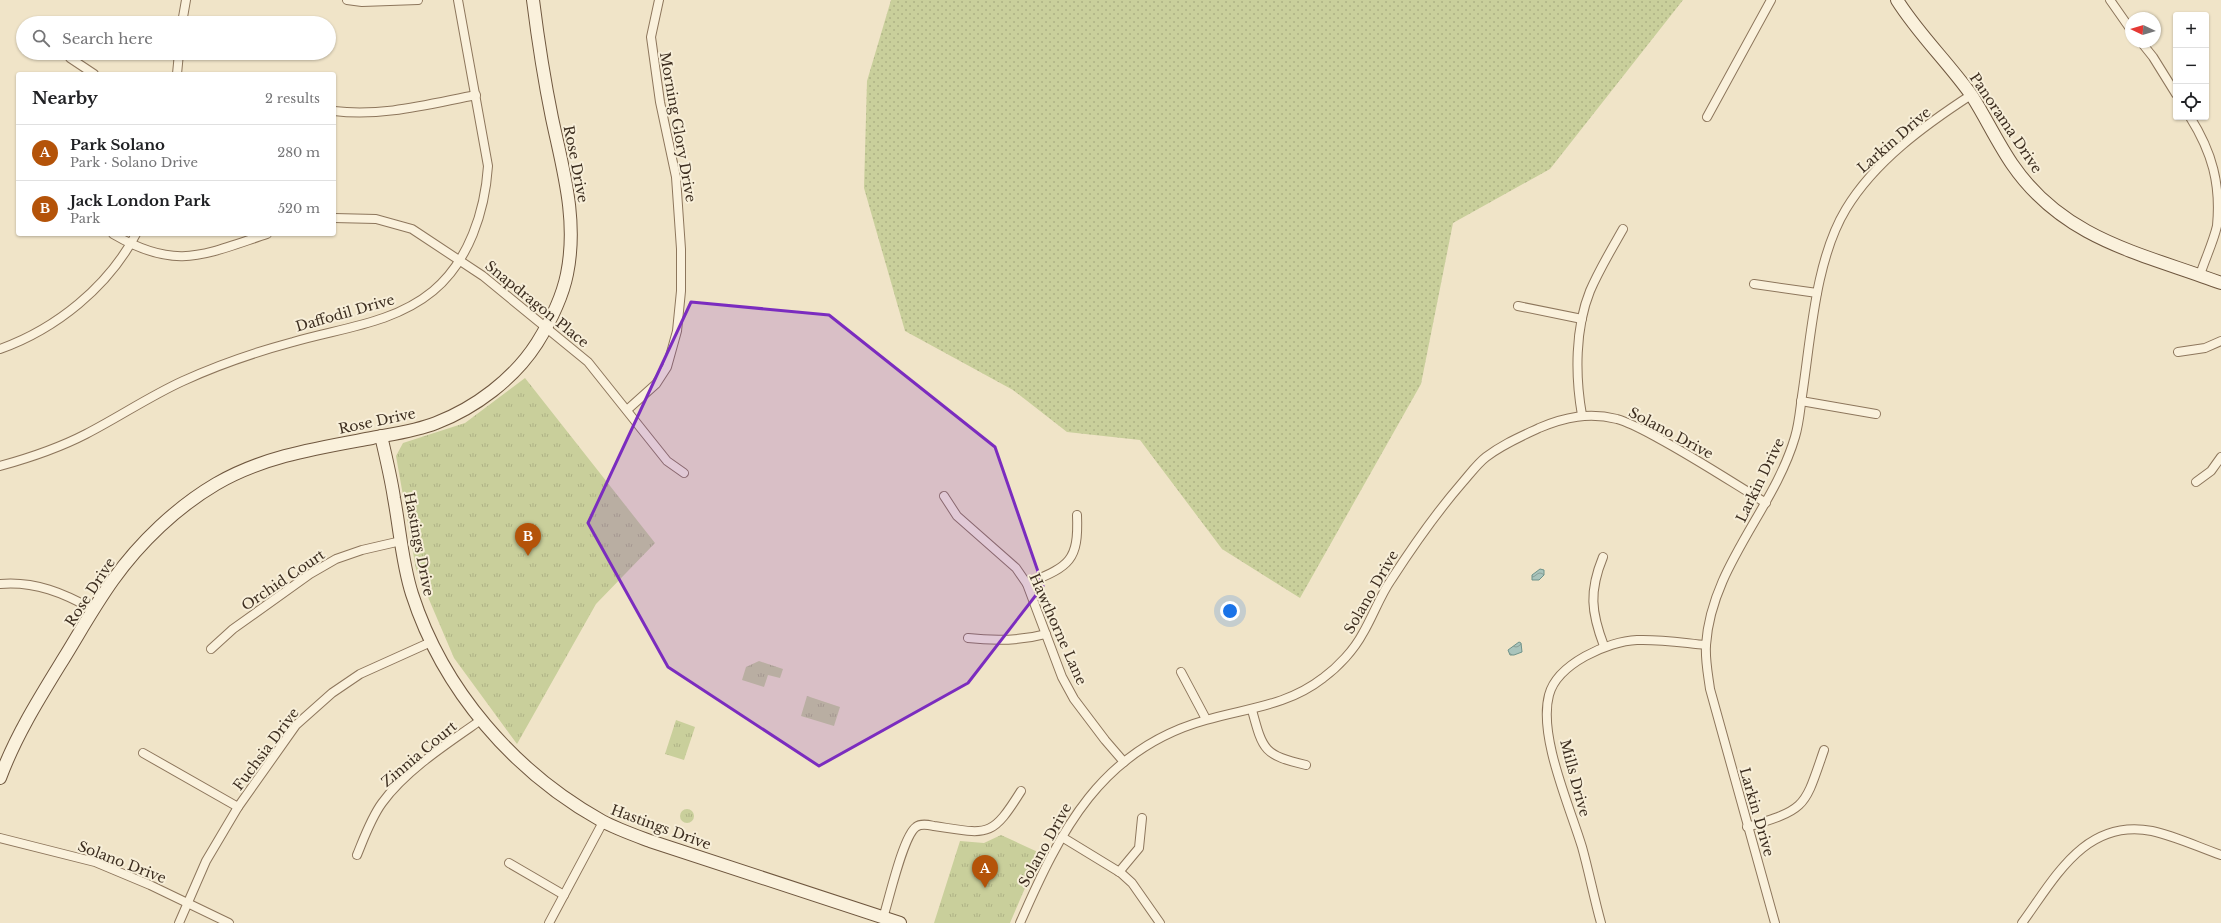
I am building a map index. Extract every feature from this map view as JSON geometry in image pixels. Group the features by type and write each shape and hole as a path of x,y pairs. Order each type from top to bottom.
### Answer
{"street":[{"path":"183,16 186,0"},
{"path":"347,0 362,2 418,0"},
{"name":"Daffodil Drive","path":"0,466 64,444 85,435 183,381 249,355 403,312 434,290 460,260 483,207 487,183 488,166 458,0"},
{"name":"Rose Drive","path":"0,778 18,738 38,701 112,581 132,555 171,517 214,485 235,474 276,458 434,424 487,396 516,370 530,354 546,327 562,292 567,274 571,244 569,195 542,72 533,0"},
{"name":"Morning Glory Drive","path":"627,410 656,384 667,366 677,331 681,291 681,234 676,177 660,102 651,36 659,0"},
{"path":"1707,117 1771,0"},
{"name":"Panorama Drive","path":"1897,0 1921,35 1971,95 2012,164 2048,206 2096,237 2120,248 2200,275 2221,284"},
{"path":"2110,0 2125,21"},
{"path":"2146,48 2173,89"},
{"path":"73,60 91,72"},
{"path":"177,72 178,60"},
{"name":"Larkin Drive","path":"1775,923 1747,827 1710,689 1706,662 1706,645 1712,613 1733,559 1766,503 1796,436 1818,282 1831,244 1845,211 1859,188 1908,142 1971,95"},
{"path":"336,111 372,114 476,96"},
{"path":"2192,120 2204,140 2215,164 2219,182 2217,226 2200,275"},
{"name":"Snapdragon Place","path":"336,218 357,217 393,222 412,229 460,260 588,362 667,461 684,473"},
{"path":"1582,415 1578,373 1579,338 1582,319 1590,292 1623,229"},
{"path":"116,236 130,244 164,256 194,257 261,236"},
{"path":"0,349 32,336 69,312 96,286 126,251 135,236"},
{"path":"1754,284 1817,293"},
{"path":"1518,306 1582,319"},
{"path":"2178,352 2205,348 2221,341"},
{"path":"1801,402 1876,414"},
{"name":"Solano Drive","path":"1020,923 1040,876 1078,809 1100,783 1124,762 1150,743 1206,719 1252,710 1284,699 1323,678 1341,661 1362,636 1386,587 1443,504 1484,459 1512,440 1556,421 1582,415 1619,419 1684,452 1766,503"},
{"name":"Hastings Drive","path":"382,436 411,592 431,642 457,686 481,720 512,755 546,785 603,822 650,841 900,923"},
{"path":"2196,482 2211,471 2221,457"},
{"name":"Hawthorne Lane","path":"944,496 957,516 1016,568 1027,584 1062,677 1074,698 1105,740 1124,762"},
{"path":"1027,584 1059,569 1072,557 1078,534 1077,515"},
{"name":"Orchid Court","path":"211,649 234,629 310,574 336,559 362,550 401,541"},
{"path":"1603,557 1595,576 1593,596 1594,621 1604,646"},
{"path":"0,584 30,584 66,595 94,610"},
{"path":"968,638 994,640 1026,639 1046,634"},
{"name":"Mills Drive","path":"1602,923 1581,846 1552,753 1547,715 1549,695 1553,686 1568,668 1604,646 1636,640 1706,645"},
{"name":"Fuchsia Drive","path":"179,923 206,861 238,807 296,725 314,707 360,674 431,642"},
{"path":"1181,672 1206,719"},
{"path":"1252,710 1261,742 1270,752 1280,759 1306,765"},
{"name":"Zinnia Court","path":"357,856 382,803 400,783 443,747 481,720"},
{"path":"1747,827 1780,818 1792,812 1801,805 1809,794 1824,750"},
{"path":"143,753 238,807"},
{"path":"883,918 907,838 916,826 925,824 974,831 989,829 998,825 1021,791"},
{"path":"1119,872 1139,848 1142,818"},
{"path":"549,923 603,822"},
{"path":"2022,923 2071,857 2089,842 2109,832 2136,829 2152,831 2221,855"},
{"path":"1062,837 1119,872 1132,883 1160,923"},
{"name":"Solano Drive","path":"0,838 96,862 150,885 229,923"},
{"path":"509,863 564,895"}],"highlighted area":[{"path":"691,302 829,315 995,447 1043,586 968,683 819,766 668,667 588,523"}],"green space":[{"path":"891,0 1683,0 1550,169 1453,223 1421,384 1300,598 1222,549 1140,440 1067,432 1013,390 905,331 864,188 867,81"},
{"path":"525,378 655,543 596,604 517,744 454,658 416,569 396,456 403,443 465,423"},
{"path":"759,661 783,669 780,678 768,675 764,687 742,680 746,667"},
{"path":"807,696 840,707 834,726 801,716"},
{"path":"676,720 695,727 684,760 665,754"},
{"path":"684,809 690,809 694,813 694,819 690,823 684,823 680,819 680,813"},
{"path":"1001,835 1040,853 1010,923 934,923 960,841 984,843"}],"water":[{"path":"1540,569 1544,570 1544,575 1539,580 1532,580 1532,575"},
{"path":"1519,642 1521,643 1522,652 1510,655 1508,650"}],"place":[{"name":"Jack London Park","path":"528,556"},
{"name":"Park Solano","path":"985,888"}]}
